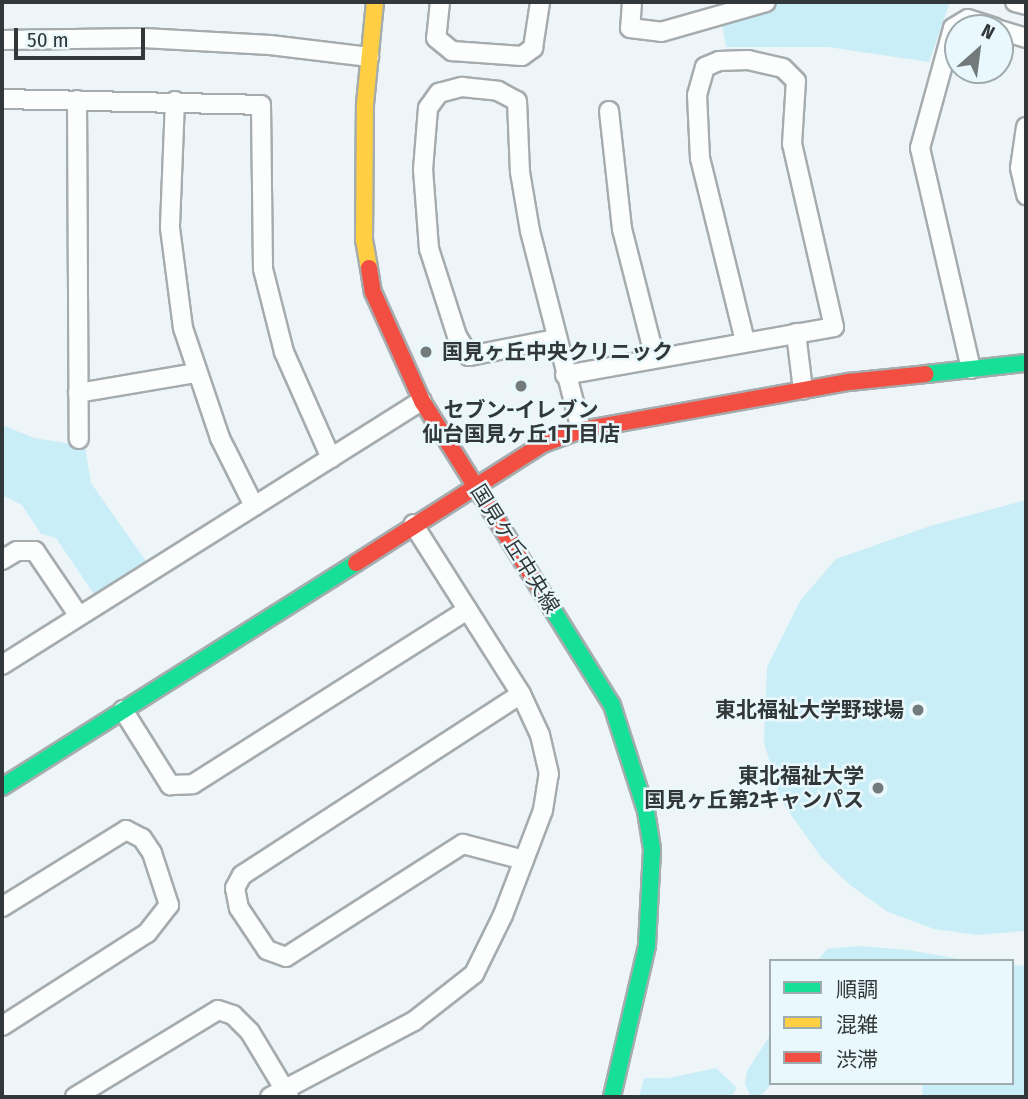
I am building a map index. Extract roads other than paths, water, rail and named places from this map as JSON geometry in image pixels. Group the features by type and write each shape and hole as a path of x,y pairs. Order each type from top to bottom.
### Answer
{"street":[{"name":"国見ケ丘中央線","path":"375,2 369,58 364,240 373,292 422,401 612,705 646,811 652,850 647,946 612,1097"},
{"path":"440,2 436,38 452,51 522,56 533,48 540,2"},
{"path":"632,2 630,29 661,33 722,8 766,2"},
{"path":"1015,2 1026,5"},
{"path":"2,40 143,38 270,45 369,58"},
{"path":"565,374 834,327 792,144 796,81 783,68 748,60 719,61 705,67 697,95 700,158 745,341"},
{"path":"944,60 919,148 971,369"},
{"path":"555,340 469,356 457,336 429,249 423,170 428,108 439,93 462,87 498,91 517,101 520,172 555,340 581,430"},
{"path":"2,99 261,105 263,269 284,352 331,458"},
{"path":"77,100 79,439"},
{"path":"175,101 170,164 173,271 196,373 220,438 254,506"},
{"path":"609,111 622,229 655,358"},
{"path":"1025,139 1026,195"},
{"path":"796,333 803,390"},
{"path":"2,787 474,484 543,444 581,430 803,390 1026,363"},
{"path":"78,393 196,373"},
{"path":"2,665 422,401"},
{"path":"75,1097 218,1010 233,1015 250,1032 281,1095 414,1021 457,991 474,974 488,948 543,810 549,774 540,735 521,694 413,524"},
{"path":"2,561 17,551 35,551 79,615"},
{"path":"123,710 170,785 193,784 467,610"},
{"path":"521,694 242,875 235,888 239,908 267,950 286,957 463,844 524,860"},
{"path":"2,906 127,830 142,838 152,853 169,905 147,933 2,1026"}],"place":[{"name":"国見ヶ丘中央クリニック","path":"426,352"},
{"name":"セブン-イレブン 仙台国見ヶ丘1丁目店","path":"521,386"},
{"name":"東北福祉大学野球場","path":"918,710"},
{"name":"東北福祉大学 国見ヶ丘第2キャンパス","path":"878,788"}]}
